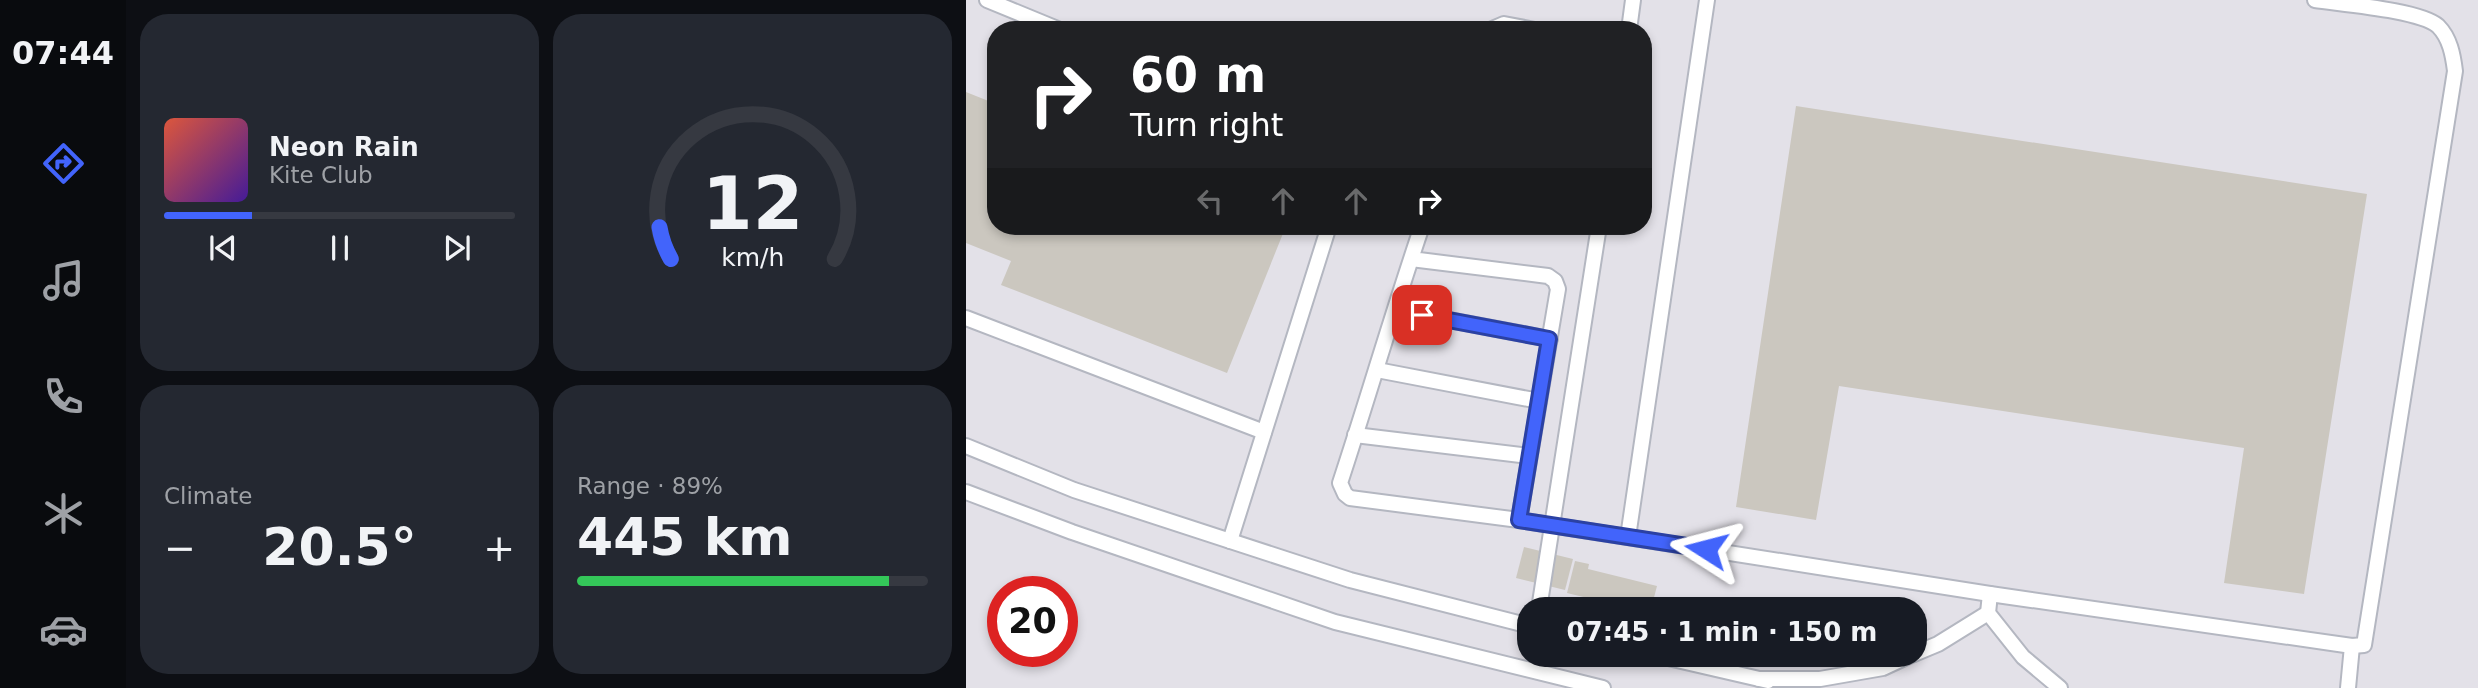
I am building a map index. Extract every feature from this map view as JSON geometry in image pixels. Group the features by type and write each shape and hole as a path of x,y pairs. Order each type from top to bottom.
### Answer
{"lane":[{"path":"987,0 1038,21"},
{"path":"1630,21 1633,0"},
{"path":"1628,537 1707,0"},
{"path":"1419,235 1340,483 1350,498 1519,520 1990,594 2361,646 2366,642 2455,71 2451,46 2437,26 2416,17 2315,0"},
{"path":"1230,541 1326,235"},
{"path":"1541,597 1598,235"},
{"path":"1411,259 1548,276 1555,281 1558,289 1519,520"},
{"path":"1396,310 1549,339"},
{"path":"966,318 1264,432"},
{"path":"1377,370 1539,401"},
{"path":"1355,435 1529,456"},
{"path":"966,446 1074,490 1350,580 1517,623"},
{"path":"966,492 1072,532 1335,622 1603,688"},
{"path":"1990,594 1988,612 2023,657 2060,688"},
{"path":"1927,648 1988,612"},
{"path":"2348,688 2352,646"},
{"path":"1707,667 1801,688"},
{"path":"1759,679 1820,679 1885,667"}],"shaded area":[{"path":"966,0 2478,0 2478,688 966,688"}],"building":[{"path":"966,92 987,100 987,235 1282,235 1227,373 1001,285 1011,261 966,243"},
{"path":"1796,106 2367,194 2304,594 2224,583 2244,448 1839,386 1816,520 1736,507"},
{"path":"1524,547 1573,559 1565,590 1516,578"},
{"path":"1575,561 1589,564 1588,569 1657,586 1654,597 1584,597 1567,593"}],"route":[{"path":"1422,315 1549,339 1519,520 1706,549"}]}
